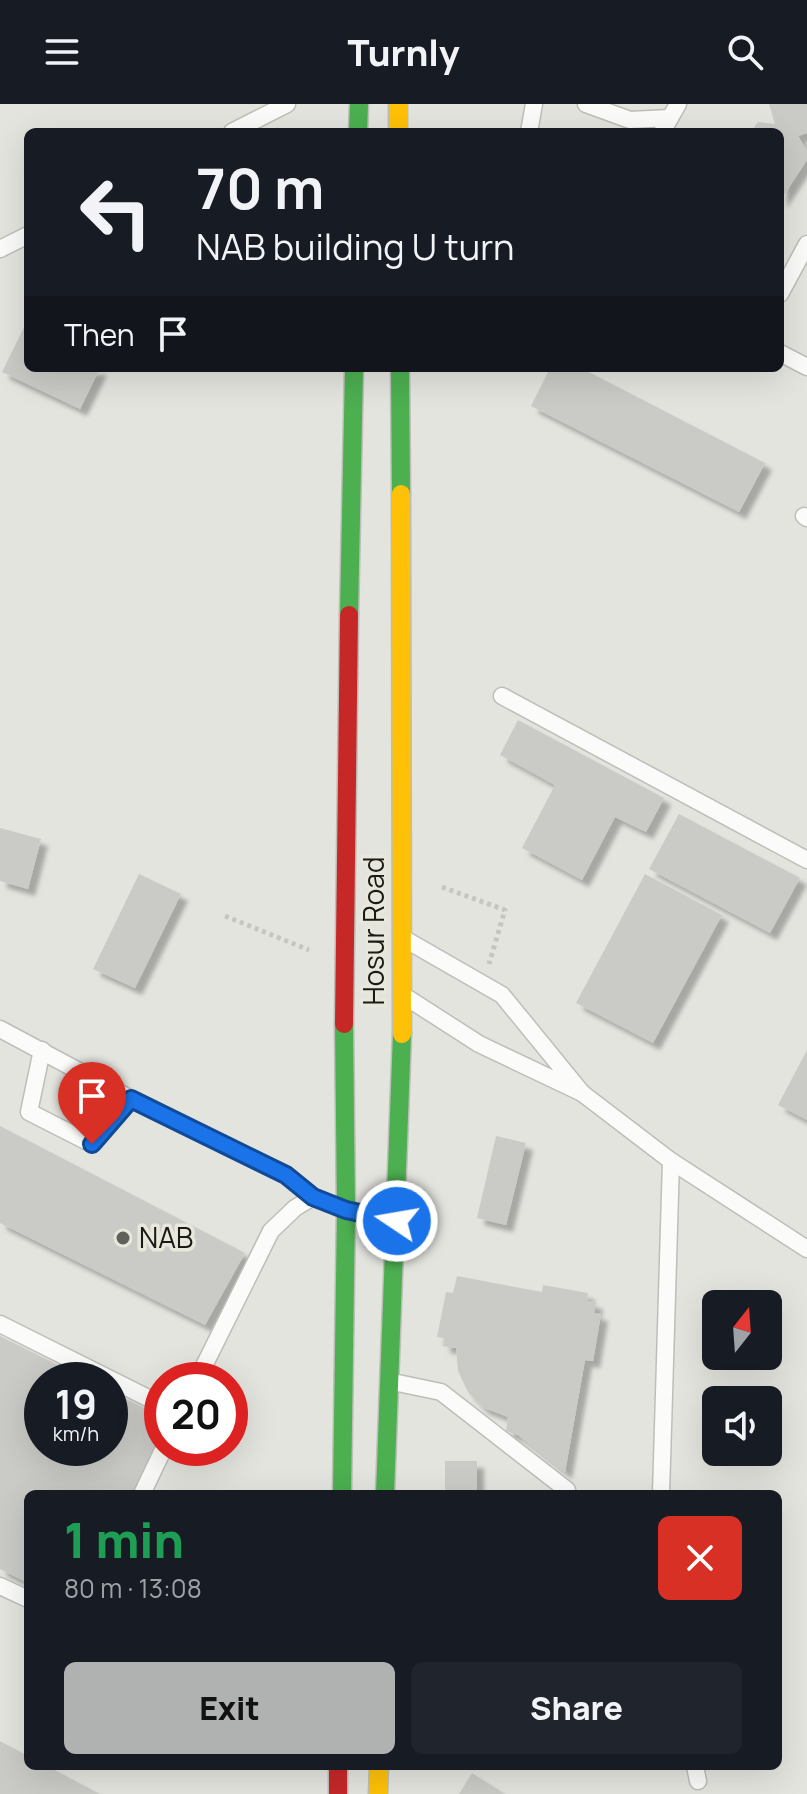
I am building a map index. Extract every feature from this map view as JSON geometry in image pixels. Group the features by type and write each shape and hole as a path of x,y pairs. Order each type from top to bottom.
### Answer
{"main road":[{"path":"358,128 359,104"},
{"path":"398,104 402,128"},
{"name":"Hosur Road","path":"342,1490 352,1212 343,964 354,372"},
{"name":"Hosur Road","path":"385,1490 391,1220 403,994 400,372"},
{"path":"338,1770 338,1794"},
{"path":"378,1794 379,1770"}],"lane":[{"path":"240,128 287,104"},
{"path":"530,128 534,104"},
{"path":"586,104 630,120 670,118"},
{"path":"0,249 24,237"},
{"path":"784,287 807,244"},
{"path":"784,355 807,367"},
{"path":"502,696 807,860"},
{"path":"403,938 502,995 582,1093"},
{"path":"403,994 479,1044 582,1093 671,1161 807,1249"},
{"path":"0,1029 131,1099 286,1175 313,1197 352,1212"},
{"path":"42,1050 29,1112 92,1144 131,1099"},
{"path":"661,1490 671,1161"},
{"path":"206,1362 271,1231 295,1208 313,1197"},
{"path":"0,1324 144,1396"},
{"path":"388,1381 441,1392 567,1490"},
{"path":"144,1490 155,1466"},
{"path":"0,1586 24,1597"}],"path":[{"path":"442,887 505,910 488,967"},
{"path":"225,916 343,964"}],"building":[{"path":"769,104 807,104 807,133 798,136 807,151 807,160 784,195 784,128 754,128 758,122 775,124"},
{"path":"24,327 24,372 98,372 80,409 2,372"},
{"path":"548,372 589,372 765,463 739,512 531,406"},
{"path":"518,720 664,798 646,832 615,817 582,880 522,848 555,785 500,755"},
{"path":"679,814 800,878 770,933 649,869"},
{"path":"0,828 41,839 28,889 0,881"},
{"path":"139,874 181,894 135,988 93,969"},
{"path":"645,874 722,915 653,1043 576,1003"},
{"path":"807,1050 807,1120 778,1105"},
{"name":"NAB","path":"0,1126 245,1253 205,1325 0,1223"},
{"path":"496,1136 526,1143 506,1225 477,1218"},
{"path":"457,1276 542,1292 543,1285 588,1293 587,1301 596,1302 594,1313 601,1314 593,1361 585,1360 565,1472 518,1435 506,1431 508,1417 482,1407 468,1392 458,1371 456,1348 443,1346 444,1338 437,1337 446,1292 453,1293"},
{"path":"0,1336 52,1362 24,1362 24,1466 128,1466 128,1400 144,1408 144,1466 147,1466 136,1490 24,1490 24,1581 0,1569"},
{"path":"445,1461 477,1461 477,1490 445,1490"},
{"path":"0,1741 24,1754 24,1770 55,1770 100,1794 0,1794"},
{"path":"472,1773 505,1794 459,1794"}],"traffic: fast":[{"path":"358,128 359,104"},
{"path":"349,615 354,372"},
{"path":"400,372 401,494"},
{"path":"342,1490 346,1210 344,1024"},
{"path":"385,1490 402,1034"}],"traffic: slow":[{"path":"398,104 398,128"},
{"path":"401,494 402,1034"},
{"path":"378,1794 379,1770"}],"traffic: jam":[{"path":"344,1024 349,615"},
{"path":"338,1770 338,1794"}],"place":[{"name":"NAB","path":"123,1238"}],"route":[{"path":"92,1144 131,1099 286,1175 313,1197 346,1210 397,1221"}]}
